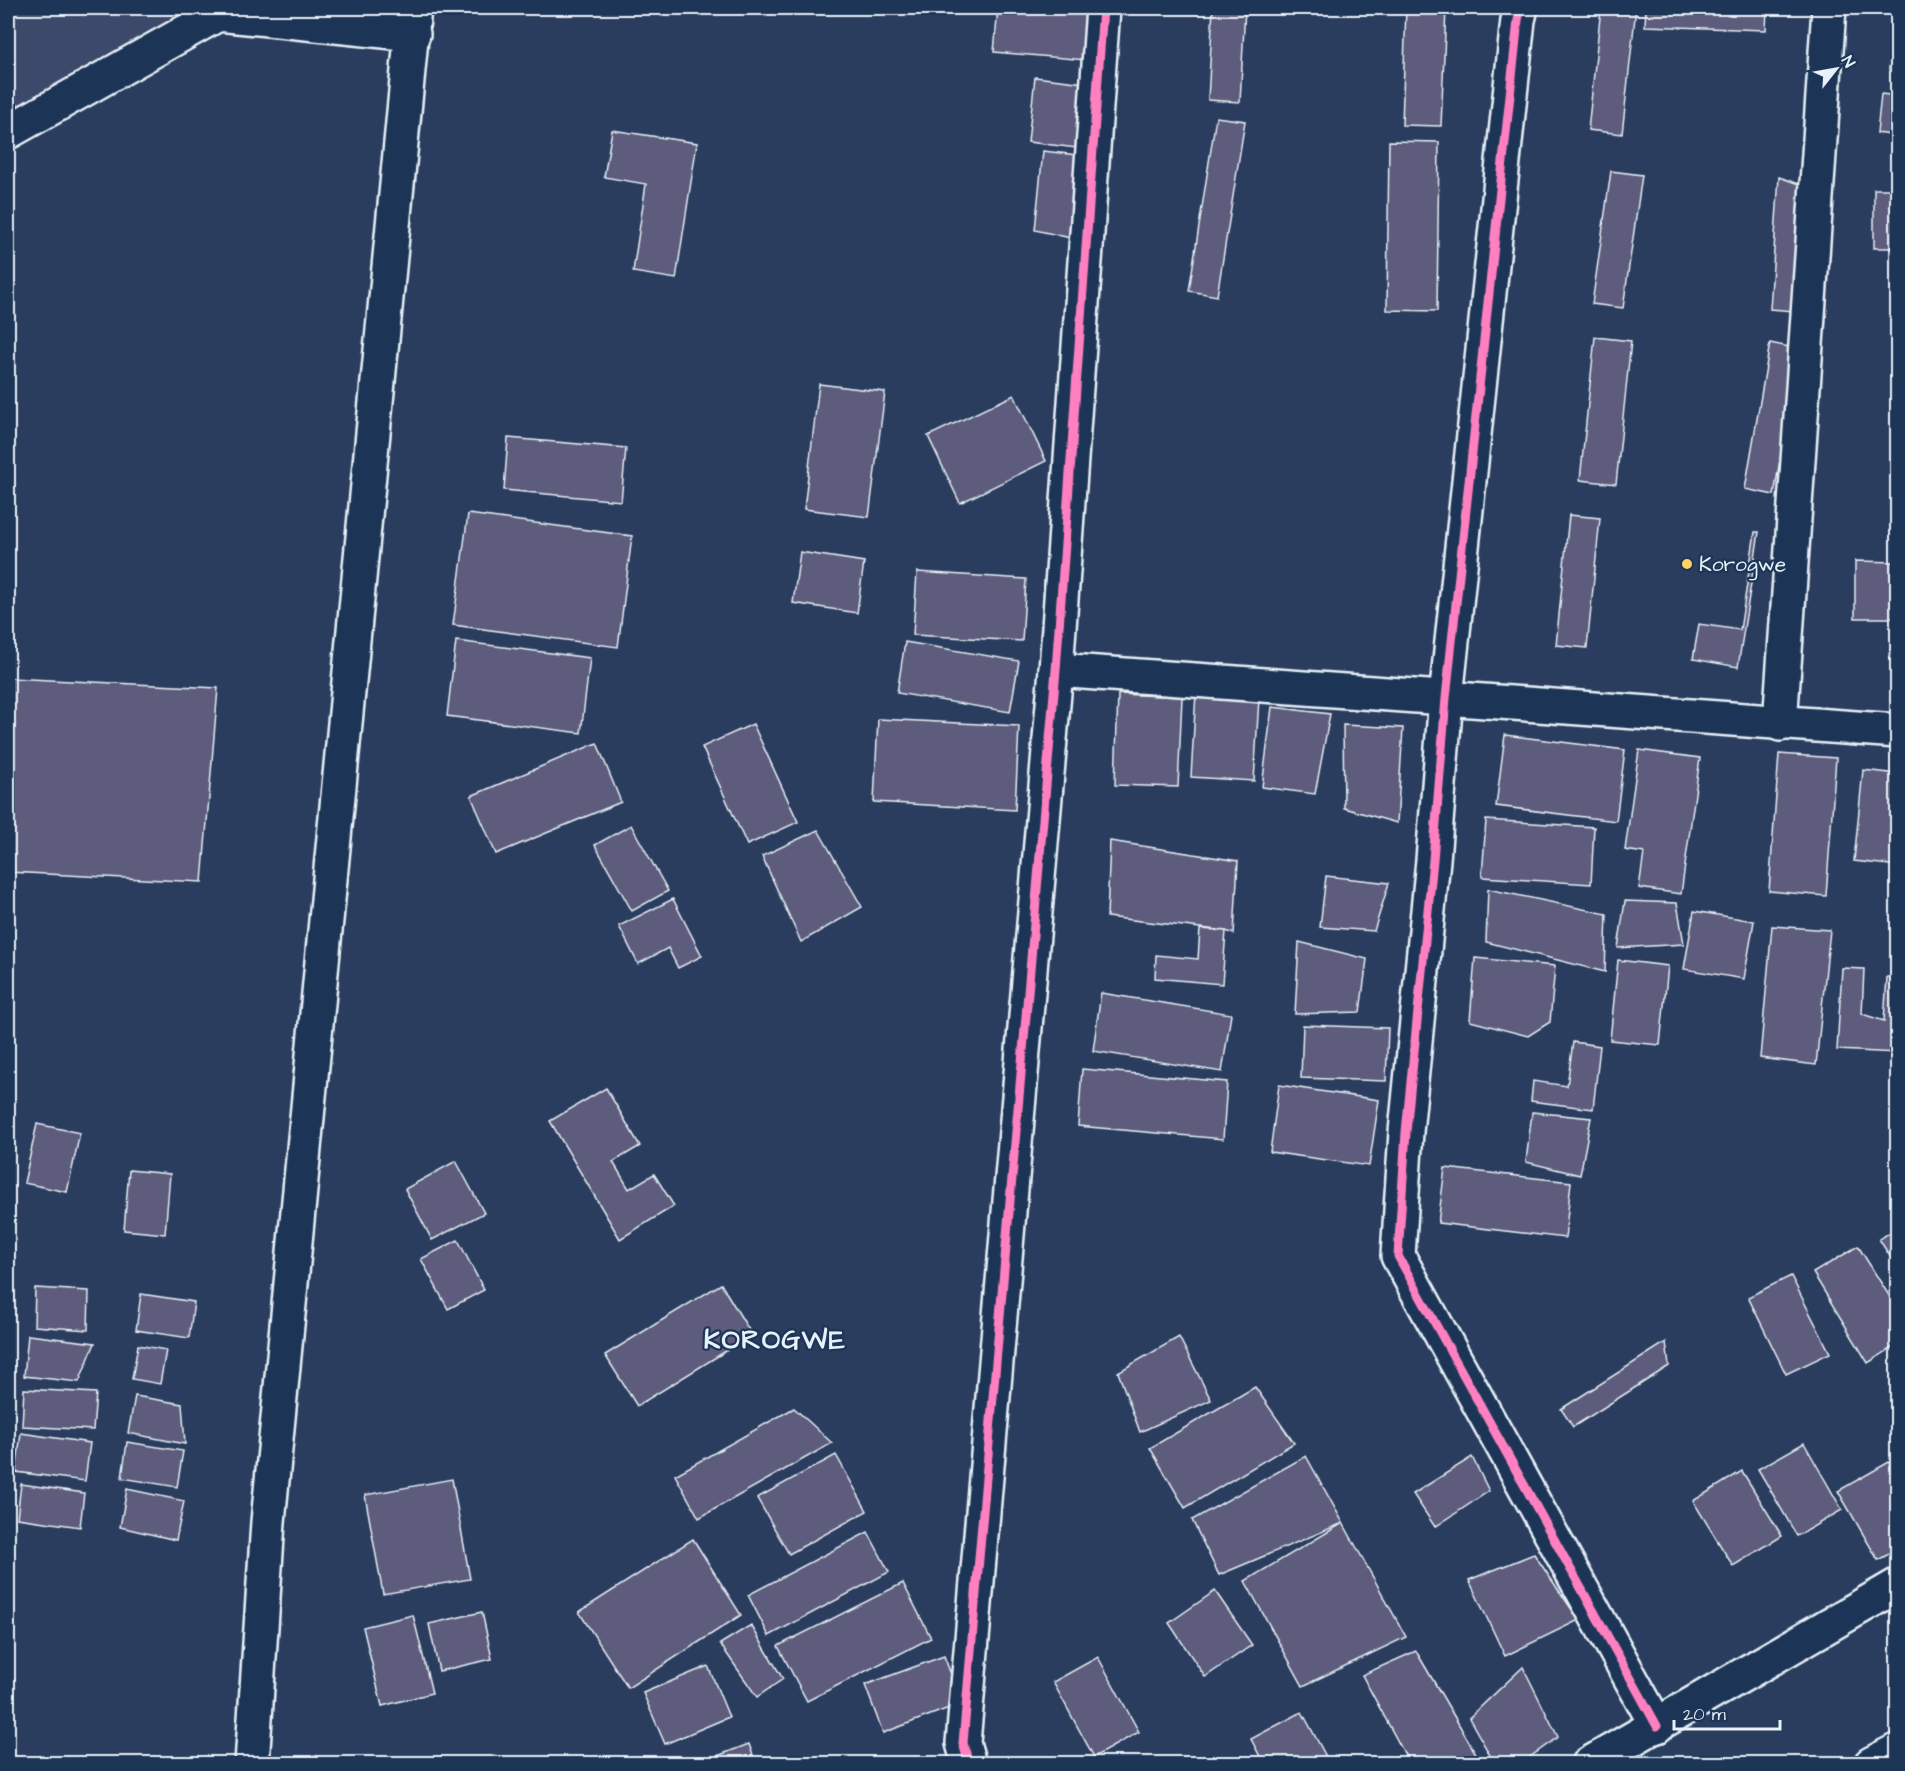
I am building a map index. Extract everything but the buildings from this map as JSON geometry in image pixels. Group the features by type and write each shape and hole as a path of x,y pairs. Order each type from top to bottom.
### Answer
{"main road":[{"path":"969,1764 963,1743 1056,670 1103,8"},
{"path":"1521,8 1446,698 1433,860 1406,1132 1398,1256 1657,1726"},
{"path":"1780,724 1829,8"},
{"path":"8,132 218,14 413,21 268,1522 252,1764"},
{"path":"1056,670 1898,731"},
{"path":"1589,1764 1898,1586"},
{"path":"1871,1764 1898,1750"}],"shaded area":[{"path":"8,8 200,8 8,116"},
{"path":"290,8 377,8 377,17"}],"cycle path":[{"path":"969,1764 963,1743 1056,670 1103,8"},
{"path":"1521,8 1446,698 1433,860 1406,1132 1398,1256 1657,1726"}],"place":[{"name":"Korogwe","path":"1687,564"}],"district":[{"name":"KOROGWE","path":"775,1339"}]}
